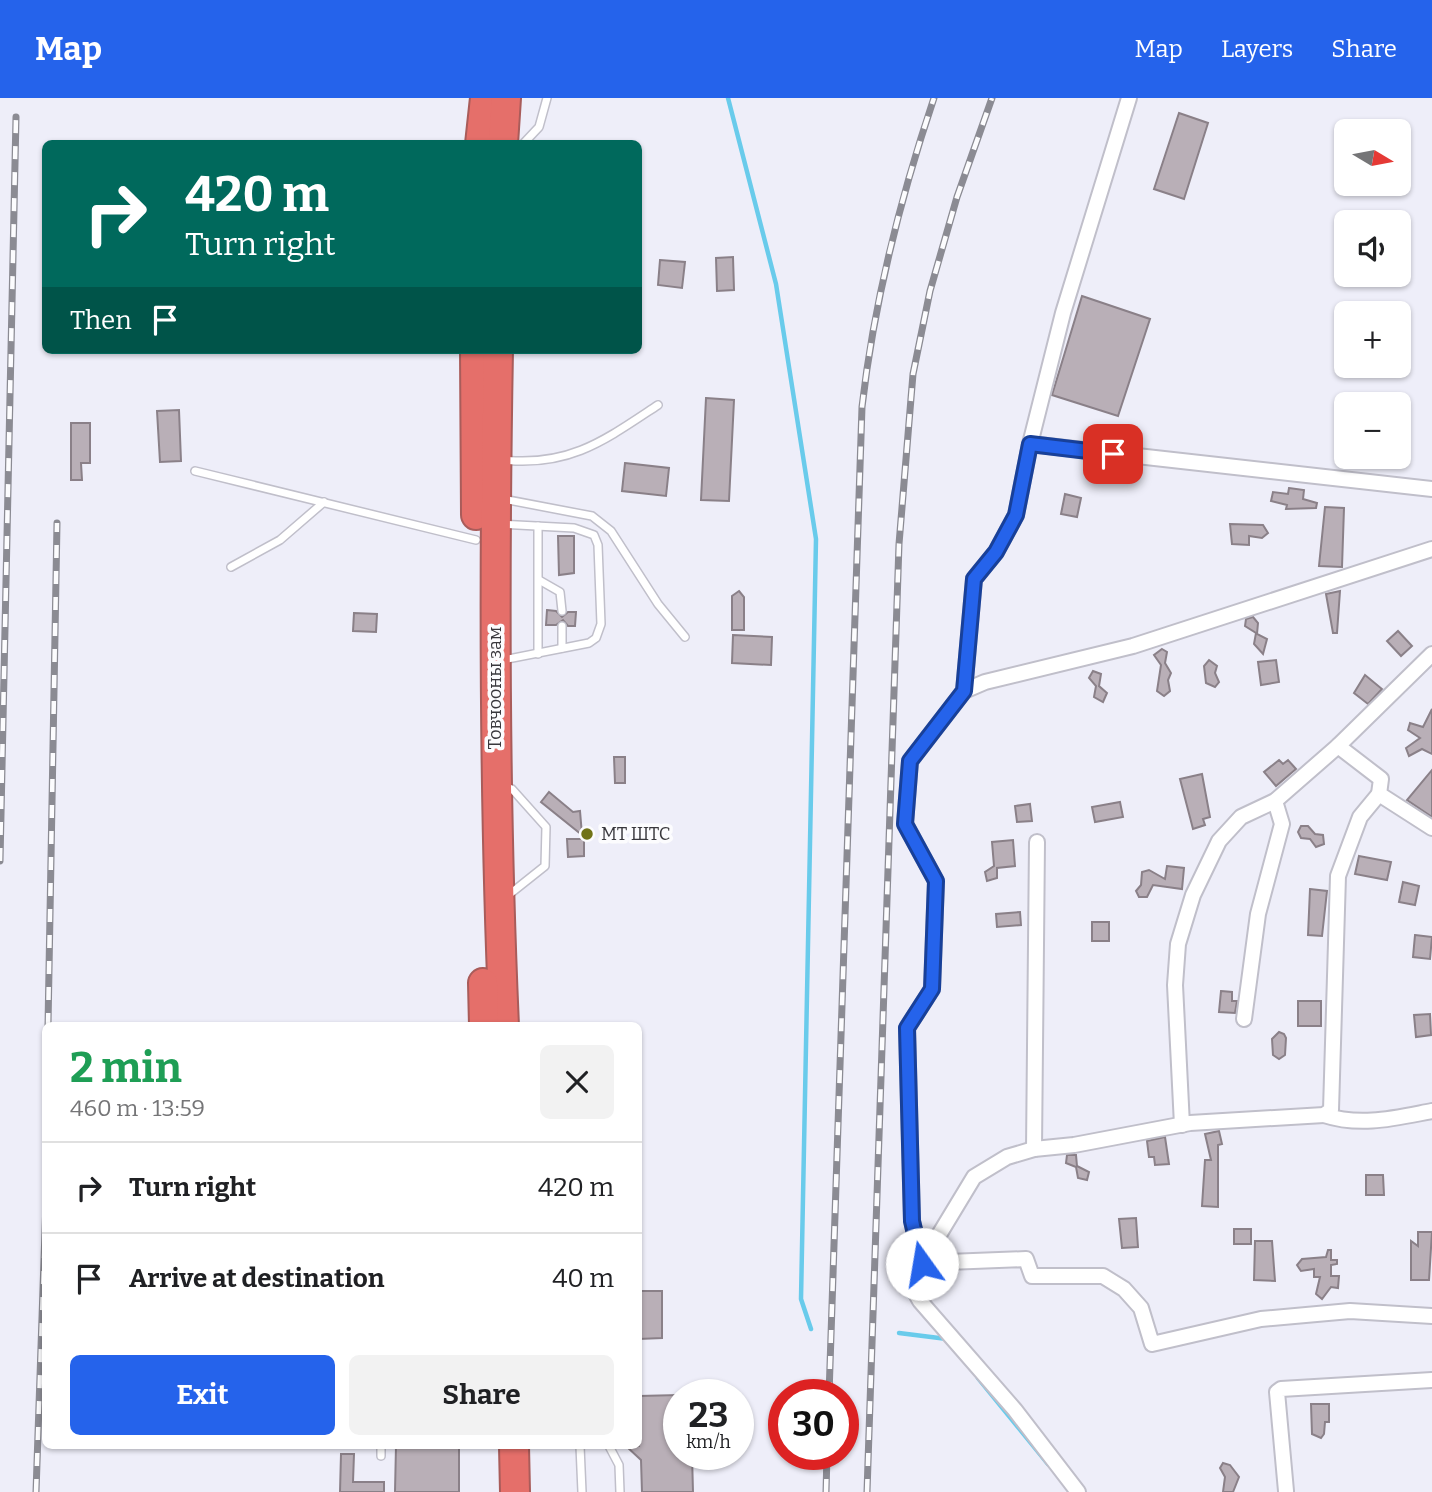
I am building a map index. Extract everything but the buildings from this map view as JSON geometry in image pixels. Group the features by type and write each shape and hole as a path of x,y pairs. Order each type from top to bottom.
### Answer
{"highway":[{"path":"480,140 485,98"},
{"path":"503,140 506,98"},
{"name":"Товчооны зам","path":"475,354 489,520 504,1022"},
{"name":"Товчооны зам","path":"484,1022 489,520 496,459 498,354"},
{"path":"496,1449 497,1492"},
{"path":"514,1449 515,1492"}],"street":[{"path":"922,1264 912,1221 907,1028 932,989 936,881 905,824 910,761 964,691 974,579 996,552 1016,515 1030,444 1063,313 1129,98"},
{"path":"1030,444 1432,489"},
{"path":"964,691 1133,646 1432,549"},
{"path":"1182,1125 1175,985 1178,944 1193,895 1219,841 1241,817 1275,801 1338,746 1432,654"},
{"path":"1324,1115 1333,1103 1338,876 1360,817 1379,794 1381,779 1338,746"},
{"path":"1379,794 1432,828"},
{"path":"1244,1019 1258,914 1282,824 1275,801"},
{"path":"1034,1149 1037,842"},
{"path":"1078,1492 1015,1410 915,1292 922,1264 974,1177 1007,1157 1034,1149 1074,1145 1182,1125 1324,1115 1343,1121 1371,1122 1432,1111"},
{"path":"922,1264 1026,1259 1032,1276 1103,1276 1124,1289 1141,1308 1152,1344 1261,1319 1350,1311 1432,1316"},
{"path":"1286,1491 1277,1392 1281,1389 1432,1380"}],"lane":[{"path":"527,140 539,127 547,98"},
{"path":"496,459 533,463 594,447 658,405"},
{"path":"195,471 324,502 584,530 594,535 598,545 600,631 589,643 495,662"},
{"path":"231,567 280,540 324,502"},
{"path":"489,520 592,516 611,531 658,604 685,637"},
{"path":"538,526 538,654"},
{"path":"539,580 560,592 562,611"},
{"path":"562,626 562,648"},
{"path":"496,782 512,789 547,827 545,866 499,903"},
{"path":"381,1449 381,1456"},
{"path":"580,1449 582,1492"},
{"path":"611,1449 619,1465 620,1492"}],"waterway":[{"path":"728,98 776,284 816,539 801,1299 811,1329"},
{"path":"898,1281 912,1299"},
{"path":"899,1333 947,1339"},
{"path":"978,1378 1048,1464"}],"railway":[{"path":"830,1379 862,407 890,251 934,98"},
{"path":"867,1492 899,544 913,374 930,291 957,197 992,98"},
{"path":"0,861 16,117"},
{"path":"48,1022 57,523"},
{"path":"36,1492 42,1318"},
{"path":"826,1492 827,1470"}],"place":[{"name":"MT ШТС","path":"587,834"}],"route":[{"path":"922,1264 912,1221 907,1028 932,989 936,881 905,824 910,761 964,691 974,579 996,552 1016,515 1030,444 1113,454"}]}
